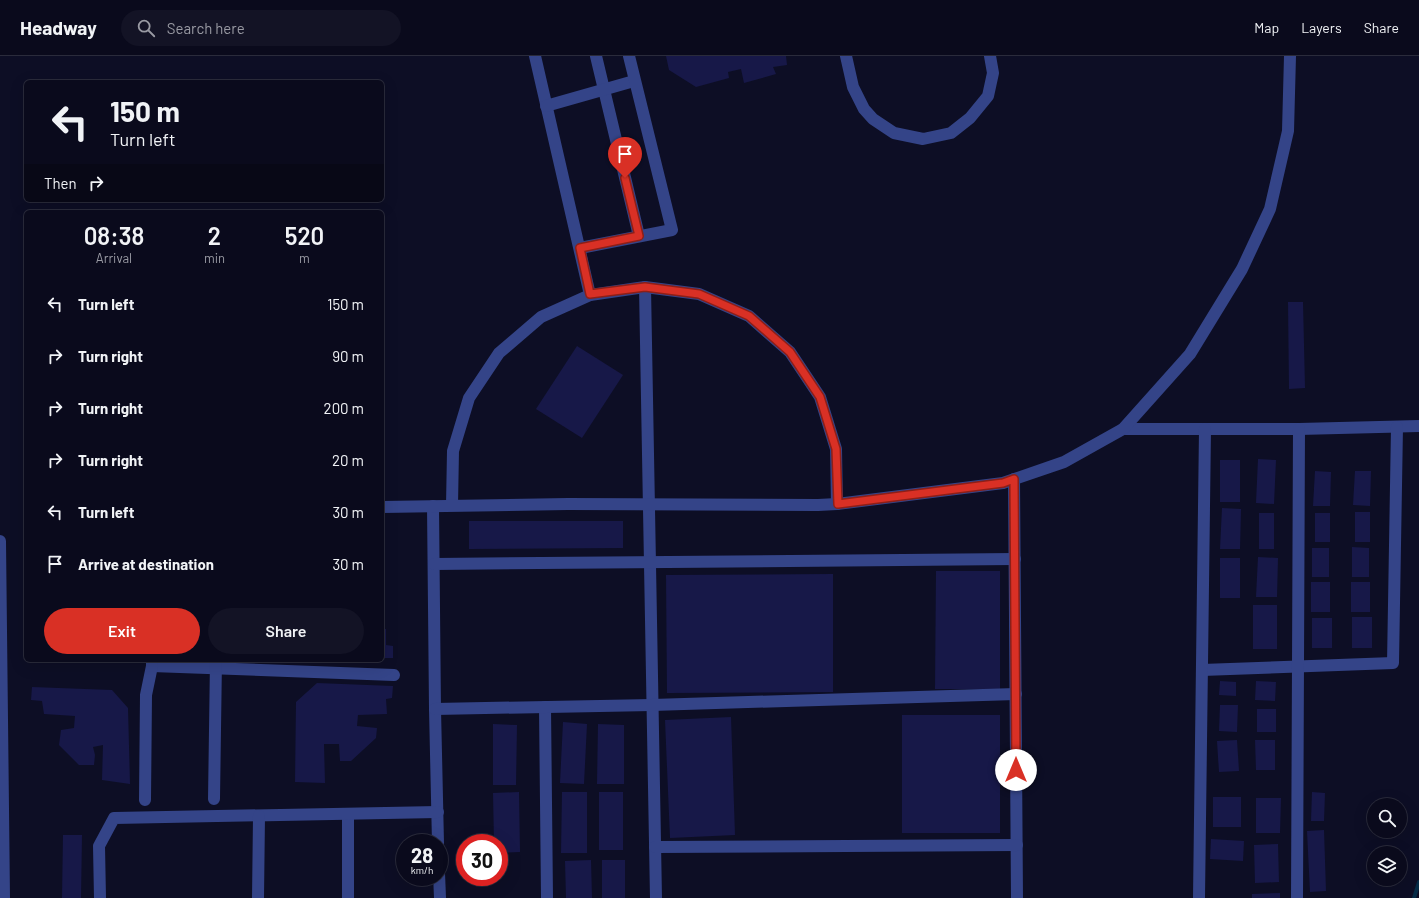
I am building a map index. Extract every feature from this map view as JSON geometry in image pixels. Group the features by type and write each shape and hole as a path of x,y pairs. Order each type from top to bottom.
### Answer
{"street":[{"path":"535,56 590,294"},
{"path":"596,56 639,236"},
{"path":"580,248 672,230 629,56"},
{"path":"846,56 853,86 864,109 873,118 894,133 923,138 950,133 970,118 988,96 994,73 990,56"},
{"path":"384,507 838,504 1003,483 1064,462 1123,429 1190,354 1242,270 1270,209 1288,130 1290,56"},
{"path":"546,106 634,81"},
{"path":"645,287 656,898"},
{"path":"452,506 453,451 469,398 499,353 541,317 590,294 645,287 699,294 749,316 790,352 820,397 823,404 836,449 838,504"},
{"path":"1123,429 1299,429 1419,426"},
{"path":"1202,670 1393,663 1397,427"},
{"path":"1199,898 1205,429"},
{"path":"1297,898 1299,429"},
{"path":"1014,479 1017,898"},
{"path":"433,506 438,834"},
{"path":"0,541 4,898"},
{"path":"434,564 1015,560"},
{"path":"146,800 146,695 152,663 216,664 394,675"},
{"path":"214,799 216,664"},
{"path":"435,708 652,706 1016,694"},
{"path":"545,707 546,898"},
{"path":"100,898 99,846 114,818 438,812"},
{"path":"348,814 348,898"},
{"path":"258,898 259,816"},
{"path":"655,847 1016,845"},
{"path":"440,886 440,898"}],"building":[{"path":"666,56 786,56 787,65 773,67 776,74 744,83 741,69 728,72 729,78 696,87 669,70"},
{"path":"1288,302 1303,302 1305,388 1289,389"},
{"path":"577,346 623,375 582,438 536,409"},
{"path":"1258,459 1276,460 1274,504 1256,503"},
{"path":"1220,460 1240,460 1240,502 1220,502"},
{"path":"1315,471 1331,472 1330,506 1313,506"},
{"path":"1355,471 1371,471 1370,506 1353,505"},
{"path":"1222,508 1241,509 1240,549 1220,549"},
{"path":"1355,512 1370,512 1370,542 1355,542"},
{"path":"1259,513 1274,513 1274,549 1259,549"},
{"path":"1315,513 1330,513 1330,542 1315,542"},
{"path":"469,521 623,521 623,548 469,549"},
{"path":"1352,547 1369,548 1369,577 1352,577"},
{"path":"1312,548 1329,548 1329,577 1312,577"},
{"path":"1258,557 1278,558 1277,597 1256,597"},
{"path":"1220,558 1240,558 1240,598 1220,598"},
{"path":"936,571 1000,571 1000,689 935,689"},
{"path":"833,574 833,692 667,693 666,575"},
{"path":"1311,582 1330,582 1330,612 1311,612"},
{"path":"1351,582 1370,582 1370,612 1351,612"},
{"path":"1253,605 1277,605 1277,649 1253,649"},
{"path":"1352,617 1372,617 1372,648 1352,648"},
{"path":"1312,618 1332,618 1332,648 1312,648"},
{"path":"384,629 386,629 386,645 393,646 393,658 384,658"},
{"path":"1220,681 1236,682 1236,696 1219,695"},
{"path":"1256,681 1276,682 1275,701 1255,700"},
{"path":"317,683 393,686 392,698 386,699 387,714 358,715 357,726 377,728 376,738 351,761 340,761 339,744 324,744 325,783 295,782 296,702"},
{"path":"32,687 112,690 128,708 130,784 102,780 103,745 93,747 95,755 94,765 79,765 59,745 61,730 74,728 75,716 44,714 42,701 31,700"},
{"path":"1220,705 1238,705 1237,732 1219,731"},
{"path":"1257,709 1276,709 1276,732 1257,732"},
{"path":"902,715 1000,715 1000,833 902,833"},
{"path":"731,717 735,835 670,838 665,720"},
{"path":"563,722 587,724 584,784 560,783"},
{"path":"493,724 517,725 516,785 493,785"},
{"path":"598,724 624,725 624,784 597,784"},
{"path":"1237,740 1239,771 1219,772 1217,741"},
{"path":"1255,740 1275,740 1275,770 1256,770"},
{"path":"519,792 520,852 508,853 508,834 494,834 493,793"},
{"path":"562,792 587,792 587,853 561,853"},
{"path":"599,792 623,792 623,850 599,850"},
{"path":"1312,792 1325,793 1324,821 1311,821"},
{"path":"1213,797 1241,797 1241,827 1213,827"},
{"path":"1256,798 1281,798 1280,833 1256,833"},
{"path":"1324,830 1326,891 1310,892 1307,831"},
{"path":"63,835 82,835 81,898 62,898"},
{"path":"1211,839 1244,841 1243,861 1210,859"},
{"path":"1278,844 1279,882 1255,883 1254,845"},
{"path":"591,860 592,898 566,898 565,861"},
{"path":"602,860 625,860 625,898 602,898"},
{"path":"1280,893 1280,898 1252,898 1252,894"}],"waterway":[{"path":"1414,898 1419,882"}],"route":[{"path":"625,178 639,236 580,248 590,294 645,287 699,294 749,316 790,352 820,397 836,449 838,504 1003,483 1014,479 1016,770"}]}
